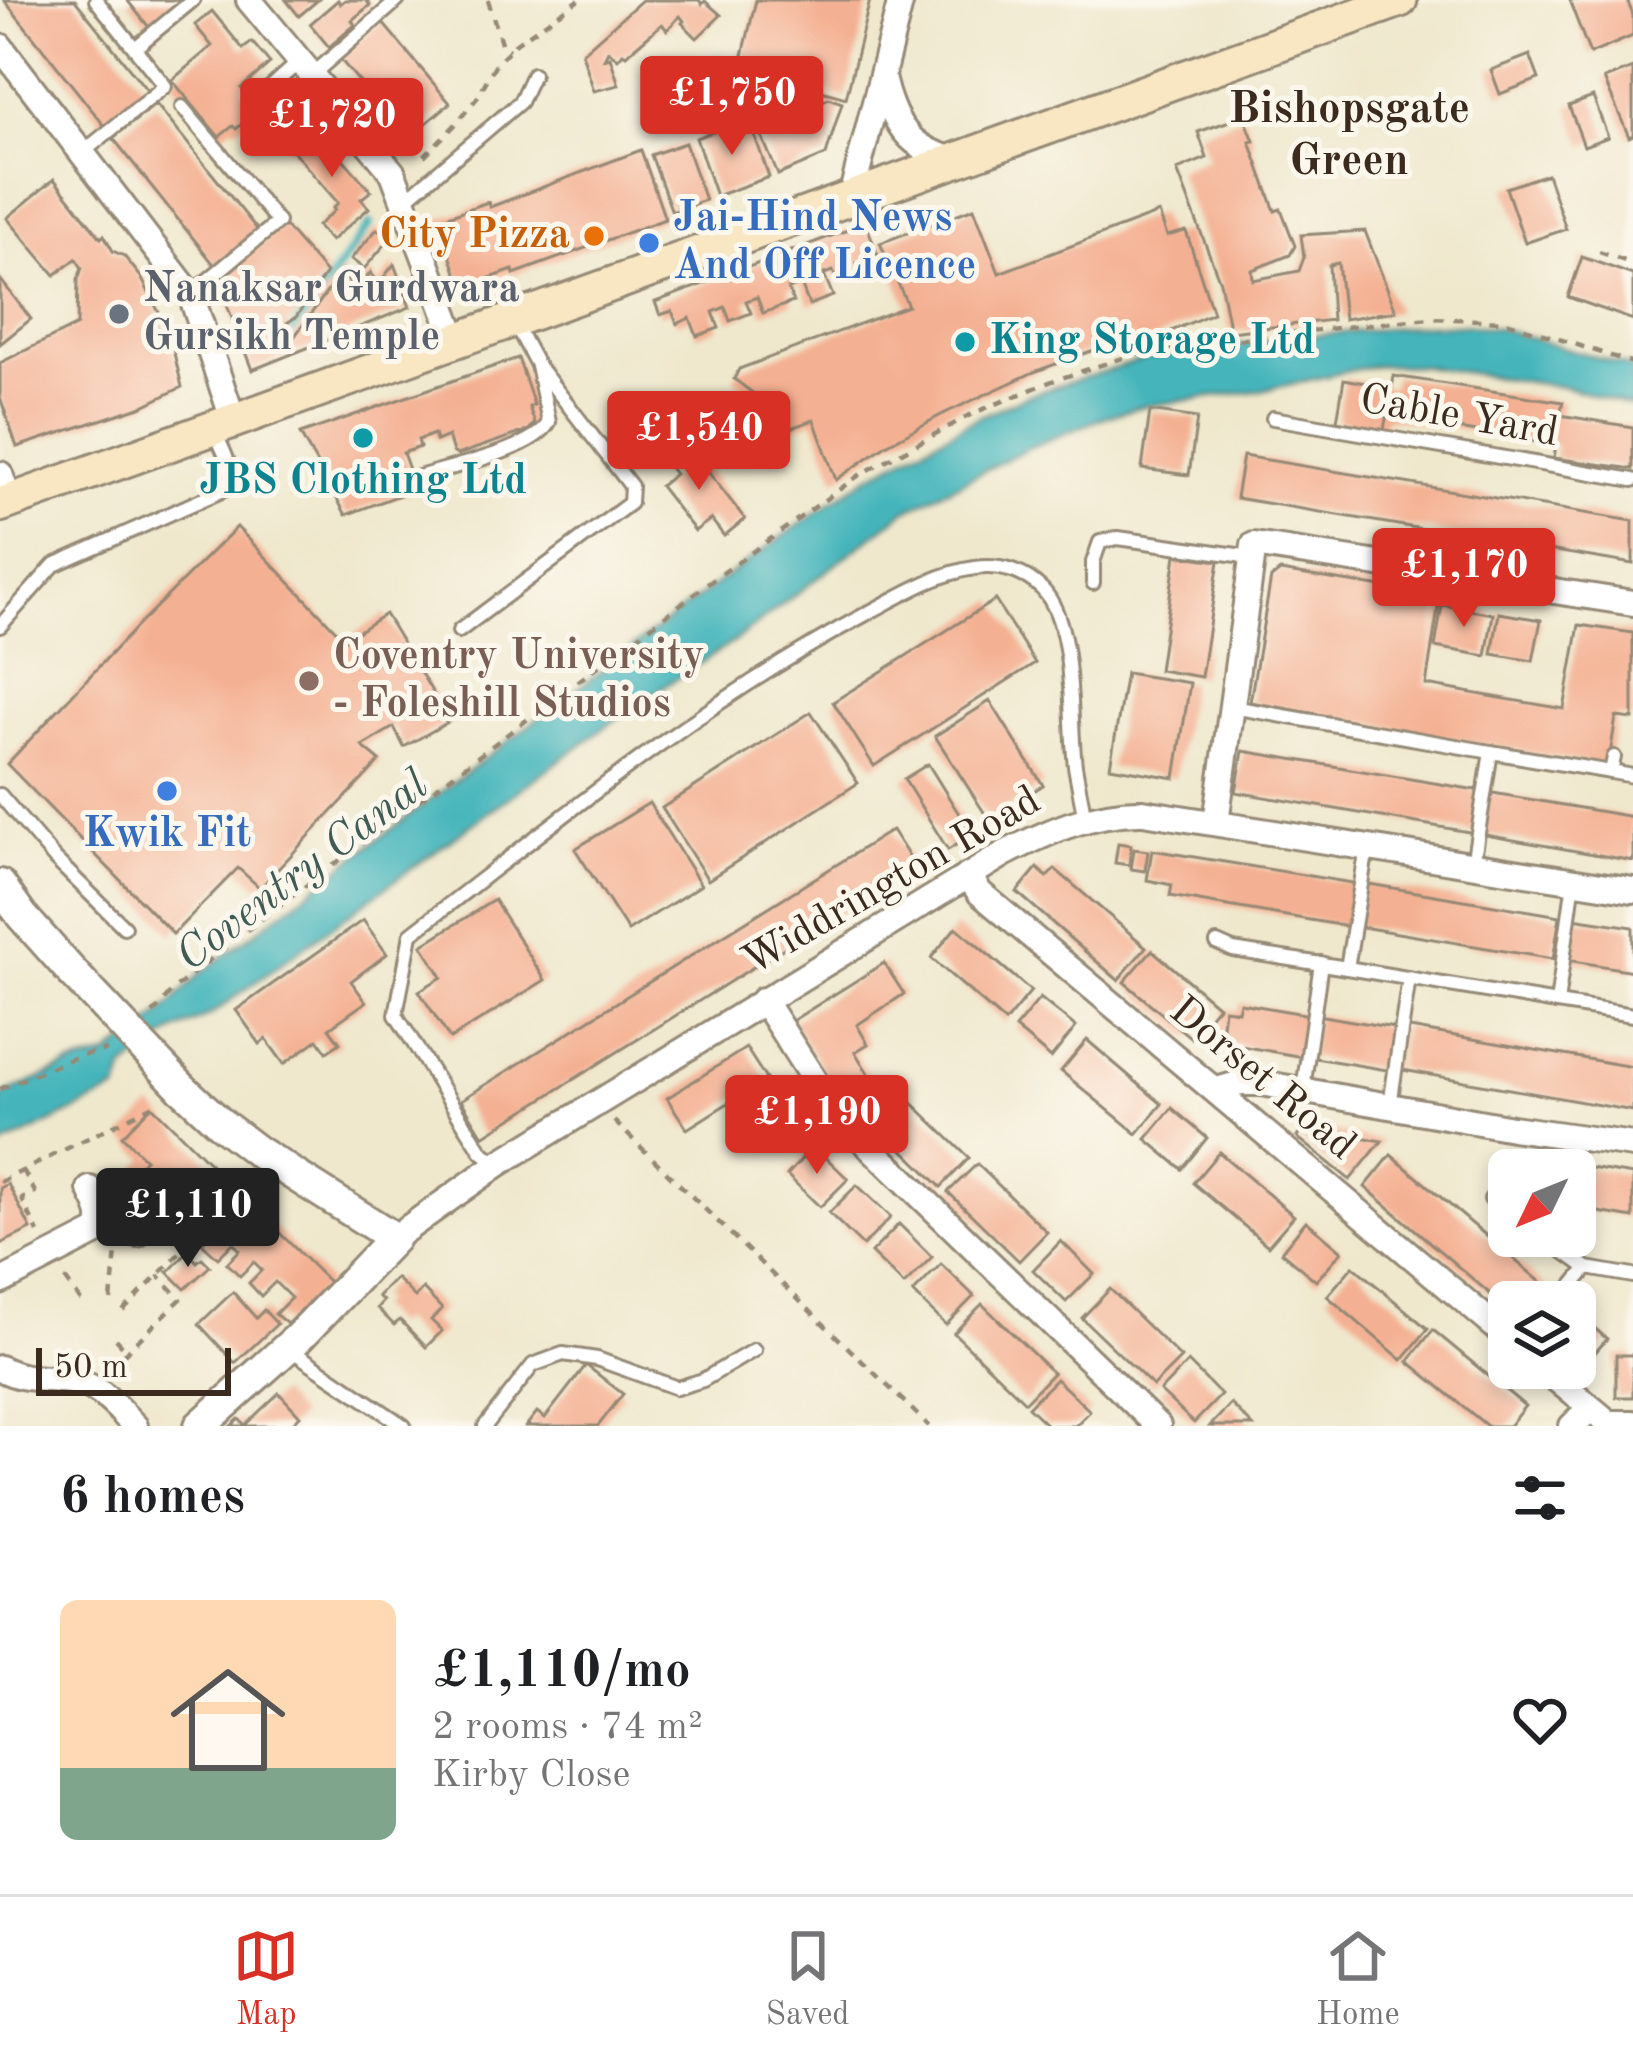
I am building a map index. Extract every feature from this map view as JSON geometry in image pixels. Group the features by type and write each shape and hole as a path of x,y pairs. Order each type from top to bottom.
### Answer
{"main road":[{"path":"3,494 224,426 1386,2"}],"street":[{"path":"249,0 393,173 456,341"},
{"path":"851,197 901,0"},
{"path":"0,46 190,295 224,426"},
{"path":"882,75 894,118 910,139 927,151 959,160"},
{"path":"1216,822 1254,545 1633,603"},
{"name":"Widdrington Road","path":"394,1238 498,1164 763,1000 1031,840 1085,820 1130,812 1216,822 1633,890"},
{"name":"Dorset Road","path":"968,876 980,892 1488,1320"},
{"path":"0,885 172,1095 394,1238 287,1348 200,1426"},
{"path":"763,1000 835,1113 1158,1426"},
{"path":"1217,1090 1241,1083 1303,1091 1633,1145"},
{"path":"90,1189 100,1210 119,1228"},
{"path":"0,1282 99,1231 119,1228"},
{"path":"0,1368 26,1378 84,1384 107,1398 135,1426"},
{"path":"1559,1389 1581,1418 1633,1423"}],"lane":[{"path":"82,153 165,86 96,0"},
{"path":"135,48 193,0"},
{"path":"273,112 262,95 398,0"},
{"path":"404,201 520,102 532,74"},
{"path":"182,106 278,222 190,295"},
{"path":"458,631 630,503 631,486 537,364 514,321"},
{"path":"419,477 514,447 546,430 549,422 537,364"},
{"name":"Cable Yard","path":"1273,418 1633,480"},
{"path":"0,626 54,566 226,489 233,476 224,426"},
{"path":"1094,583 1093,562 1100,542 1118,538 1252,558"},
{"path":"498,1164 482,1152 397,1015 411,934 631,765 827,635 963,570 996,567 1039,586 1051,600 1066,648 1085,820"},
{"path":"1232,707 1633,776"},
{"path":"1473,864 1491,752"},
{"path":"1611,772 1614,757"},
{"path":"0,795 55,859 124,927"},
{"path":"1347,968 1367,847"},
{"path":"1557,1003 1574,880"},
{"path":"1217,943 1234,950 1633,1015"},
{"path":"1303,1091 1322,964"},
{"path":"1390,1106 1409,978"},
{"path":"1572,1257 1587,1268 1633,1276"},
{"path":"1576,1281 1587,1268"},
{"path":"287,1348 404,1426"},
{"path":"485,1426 533,1365 563,1354 597,1359 677,1388 703,1380 754,1350"}],"path":[{"path":"488,0 502,46 509,50"},
{"path":"393,173 414,166 454,126 509,50 579,0"},
{"path":"1599,252 1633,263"},
{"path":"149,1018 172,991 235,940 709,583 861,474 974,413 1136,354 1430,318 1503,321 1633,363"},
{"path":"0,1089 79,1056 112,1048"},
{"path":"0,1182 172,1095"},
{"path":"597,1105 929,1426"},
{"path":"23,1170 35,1192 22,1199 49,1257 85,1306"},
{"path":"123,1311 208,1224"},
{"path":"111,1300 119,1228"},
{"path":"107,1398 118,1360 182,1299 158,1276"},
{"path":"116,1340 127,1351"}],"water":[{"name":"Coventry Canal","path":"1422,325 1501,329 1633,368 1633,407 1569,388 1423,366 1376,365 1264,390 1144,406 1030,447 905,511 735,641 638,703 212,1014 170,1034 125,1069 118,1090 0,1147 0,1096 72,1065 108,1056 159,1016 201,973 712,587 866,478 1029,395 1145,359 1276,339"}],"building":[{"path":"4,0 75,0 150,94 107,129"},
{"path":"127,0 189,0 152,31"},
{"path":"286,0 318,0 299,16"},
{"path":"338,0 340,4 366,0 370,5 329,47 310,24"},
{"path":"642,0 705,1 721,15 697,38 680,16 667,30 662,24 618,59 608,51 604,59 610,57 619,85 594,91 582,53"},
{"path":"756,0 870,0 846,98 740,68"},
{"path":"1569,0 1627,0 1633,36 1590,54"},
{"path":"212,11 243,49 252,42 270,63 241,88 259,110 219,137 172,80 212,46 195,25"},
{"path":"382,22 450,103 408,139 339,58"},
{"path":"1530,55 1539,79 1500,94 1491,70"},
{"path":"1633,68 1633,135 1629,137 1604,79"},
{"path":"809,96 812,105 829,98 842,103 826,155 778,175 755,120 789,112 786,105"},
{"path":"1593,97 1608,137 1584,146 1569,106"},
{"path":"156,104 260,233 216,267 113,138"},
{"path":"1244,116 1275,211 1281,209 1295,246 1290,255 1252,270 1253,280 1299,271 1304,257 1301,235 1365,231 1396,311 1344,319 1338,263 1329,265 1332,320 1230,332 1220,282 1177,170 1207,158 1198,132"},
{"path":"749,119 769,177 716,196 696,138"},
{"path":"312,123 371,191 361,199 369,208 331,241 317,226 338,203 287,144"},
{"path":"685,143 705,200 672,212 651,155"},
{"path":"641,150 665,219 462,288 437,220 488,202 490,207"},
{"path":"1547,174 1566,229 1525,243 1506,188"},
{"name":"Nanaksar Gurdwara Gursikh Temple","path":"54,179 101,238 104,235 113,251 124,256 141,277 169,332 182,387 143,406 17,447 0,397 0,363 77,325 82,268 76,259 55,275 7,218"},
{"name":"King Storage Ltd","path":"974,208 999,273 1159,213 1167,236 1186,231 1213,313 1135,347 1132,336 1034,372 886,445 836,480 814,420 782,431 774,409 734,379 739,369 908,306 880,243"},
{"path":"866,223 884,272 874,275 868,259 857,263 861,275 838,283 833,271 824,274 833,296 809,305 801,284 788,289 793,302 763,313 757,297 746,301 751,313 730,321 725,307 713,312 719,328 697,336 690,318 677,324 672,311 660,315 655,302"},
{"path":"284,225 326,273 287,323 292,340 340,274 358,289 371,272 377,286 394,264 410,307 252,370 217,279"},
{"path":"377,229 389,240 364,269 351,259"},
{"path":"1582,257 1633,275 1633,320 1568,297"},
{"path":"0,279 31,319 0,344"},
{"name":"JBS Clothing Ltd","path":"518,358 534,405 529,407 535,423 529,430 457,455 448,436 436,441 434,434 418,440 420,447 403,453 416,489 346,515 300,434"},
{"path":"1394,376 1563,402 1560,415 1633,427 1633,469 1554,458 1556,445 1404,420 1386,418 1384,430 1337,421 1344,379 1392,388"},
{"path":"1150,411 1197,418 1189,475 1142,469"},
{"path":"686,443 745,519 724,536 711,519 695,531 660,486 675,474 664,460"},
{"path":"1243,456 1633,521 1633,564 1236,498"},
{"path":"237,527 345,640 385,614 450,721 404,747 394,727 362,746 380,761 260,888 238,868 173,934 7,764"},
{"path":"1176,555 1219,561 1201,677 1159,670"},
{"path":"1280,571 1440,596 1426,685 1564,709 1579,625 1633,633 1633,719 1616,717 1608,767 1250,702 1271,578"},
{"path":"995,600 1035,663 874,766 833,702"},
{"path":"1442,605 1493,614 1486,656 1435,647"},
{"path":"1499,613 1541,620 1533,661 1492,654"},
{"path":"1126,673 1190,683 1175,778 1110,767"},
{"path":"990,701 1043,785 989,820 935,736"},
{"path":"811,712 858,783 708,880 662,808"},
{"path":"1243,751 1482,791 1475,833 1236,792"},
{"path":"928,764 972,835 948,850 904,779"},
{"path":"1487,792 1633,817 1633,861 1480,834"},
{"path":"649,803 701,885 628,931 575,849"},
{"path":"892,830 915,866 483,1136 461,1100"},
{"path":"1118,843 1131,845 1129,865 1115,863"},
{"path":"1134,849 1148,851 1145,871 1131,869"},
{"path":"1152,850 1358,884 1351,927 1170,896 1172,885 1147,880"},
{"path":"1037,868 1047,877 1055,869 1146,947 1118,980 1017,892"},
{"path":"1363,883 1560,916 1553,959 1356,926"},
{"path":"494,900 545,980 450,1039 419,991 442,977 422,945"},
{"path":"1573,918 1633,927 1633,971 1567,960"},
{"path":"363,920 387,954 351,981 366,1002 329,1028 340,1043 327,1052 318,1039 284,1064 266,1039 260,1044 236,1010"},
{"path":"956,927 1031,991 1005,1022 931,958"},
{"path":"1152,950 1218,1006 1191,1038 1124,982"},
{"path":"884,963 904,994 857,1025 868,1044 855,1052 869,1075 838,1094 792,1021"},
{"path":"1040,998 1076,1027 1051,1058 1015,1028"},
{"path":"1240,1003 1310,1015 1303,1057 1201,1039 1210,1025 1222,1026 1224,1009 1238,1011"},
{"path":"1317,1015 1400,1029 1393,1071 1309,1057"},
{"path":"1404,1027 1633,1067 1633,1111 1397,1069"},
{"path":"1087,1040 1162,1104 1137,1134 1061,1071"},
{"path":"746,1048 766,1079 687,1129 667,1098"},
{"path":"898,1089 969,1158 941,1187 871,1118"},
{"path":"152,1106 329,1282 287,1324 275,1314 291,1298 275,1282 261,1296 249,1283 262,1270 254,1262 240,1276 227,1263 240,1250 233,1243 218,1258 202,1243 215,1231 201,1217 186,1232 171,1217 187,1200 180,1193 165,1208 152,1195 167,1179 160,1172 145,1187 131,1174 145,1159 122,1136"},
{"path":"1172,1108 1207,1138 1182,1169 1146,1139"},
{"path":"1305,1127 1382,1141 1350,1180 1297,1137"},
{"path":"814,1146 848,1179 820,1207 787,1175"},
{"path":"1219,1152 1294,1216 1268,1246 1193,1183"},
{"path":"1391,1155 1488,1237 1488,1257 1511,1257 1540,1281 1488,1281 1488,1292 1365,1187"},
{"path":"977,1164 1047,1232 1019,1261 948,1192"},
{"path":"1596,1169 1633,1175 1633,1218 1596,1212"},
{"path":"8,1184 31,1229 0,1244 0,1188"},
{"path":"857,1185 891,1217 863,1246 829,1213"},
{"path":"1306,1221 1342,1251 1316,1281 1281,1252"},
{"path":"899,1224 932,1257 904,1285 871,1253"},
{"path":"1061,1241 1094,1274 1066,1302 1033,1270"},
{"path":"188,1252 197,1262 202,1258 210,1266 185,1289 168,1272"},
{"path":"941,1264 974,1296 946,1325 913,1293"},
{"path":"1353,1266 1428,1329 1402,1360 1327,1296"},
{"path":"396,1278 415,1297 423,1289 442,1309 431,1320 442,1331 426,1347 400,1320 394,1325 377,1308 383,1301 378,1296"},
{"path":"1110,1289 1181,1358 1153,1386 1082,1318"},
{"path":"233,1292 256,1318 264,1310 277,1324 235,1363 199,1324"},
{"path":"982,1304 1053,1373 1025,1402 954,1333"},
{"path":"1596,1329 1607,1339 1596,1352"},
{"path":"1433,1330 1488,1375 1488,1389 1504,1389 1525,1406 1509,1426 1487,1426 1408,1361"},
{"path":"1616,1355 1633,1355 1633,1397 1616,1397"},
{"path":"1188,1362 1221,1395 1194,1423 1160,1391"},
{"path":"586,1365 623,1394 598,1426 526,1426 537,1412 545,1418"},
{"path":"1056,1379 1090,1411 1075,1426 1048,1426 1028,1407"},
{"path":"279,1393 300,1416 290,1426 231,1426 239,1419 245,1425"},
{"path":"1231,1404 1253,1426 1210,1426"}],"waterway":[{"path":"293,331 370,224"}],"place":[{"name":"City Pizza","path":"594,236"},
{"name":"Jai-Hind News And Off Licence","path":"649,243"},
{"name":"Nanaksar Gurdwara Gursikh Temple","path":"119,314"},
{"name":"King Storage Ltd","path":"965,342"},
{"name":"JBS Clothing Ltd","path":"363,438"},
{"name":"Coventry University - Foleshill Studios","path":"309,681"},
{"name":"Kwik Fit","path":"167,791"}],"district":[{"name":"Bishopsgate Green","path":"1349,136"}]}
